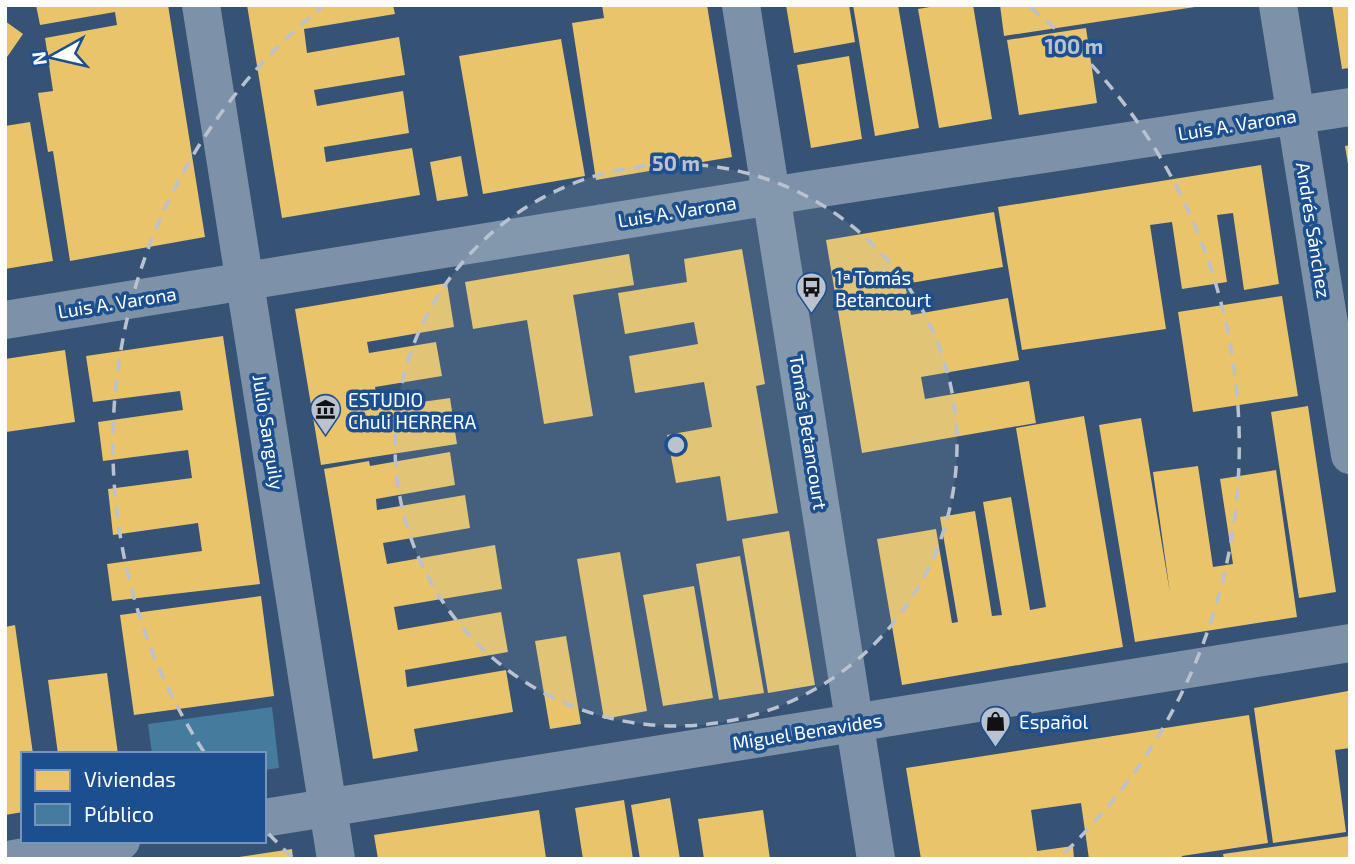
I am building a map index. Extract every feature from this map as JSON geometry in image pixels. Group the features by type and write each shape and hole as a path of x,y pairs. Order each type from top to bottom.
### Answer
{"street":[{"name":"Julio Sanguily","path":"201,5 336,859"},
{"name":"Tomás Betancourt","path":"741,5 876,859"},
{"name":"Andrés Sánchez","path":"1278,5 1350,455"},
{"name":"Luis A. Varona","path":"5,320 771,196 1350,107"},
{"name":"Miguel Benavides","path":"266,818 1350,643"},
{"path":"13,859 109,843"}],"building: Viviendas":[{"path":"36,5 168,5 205,237 70,261 53,151 48,152 38,93 53,91 45,38 117,25 115,12 40,25"},
{"path":"247,5 393,5 395,14 304,29 307,53 399,37 405,75 314,90 317,106 403,91 409,133 324,147 326,162 412,148 420,195 282,218"},
{"path":"602,5 707,5 732,157 596,180 572,23 604,18"},
{"path":"786,5 849,5 855,42 794,53"},
{"path":"853,5 898,5 919,128 875,136"},
{"path":"941,5 973,5 992,119 939,128 918,9"},
{"path":"1000,5 1195,5 1195,7 1004,36"},
{"path":"1332,5 1350,5 1350,68 1342,69"},
{"path":"5,21 23,34 5,60"},
{"path":"1086,28 1097,103 1019,115 1007,40"},
{"path":"561,39 585,176 483,194 459,56"},
{"path":"849,56 862,139 811,148 797,65"},
{"path":"30,122 53,261 5,269 5,126"},
{"path":"1350,145 1350,164 1348,164 1345,146"},
{"path":"461,156 468,196 437,201 430,162"},
{"path":"1261,165 1279,284 1244,290 1233,213 1217,215 1227,282 1182,289 1172,222 1150,225 1166,329 1022,350 998,207"},
{"path":"994,212 1003,267 905,284 911,315 1008,298 1019,360 921,377 925,399 1029,381 1036,423 862,453 826,240"},
{"path":"742,249 765,384 756,386 778,513 727,521 720,476 676,483 667,435 712,427 704,382 635,393 629,356 698,344 694,322 625,334 618,293 687,282 684,259"},
{"path":"629,254 634,285 573,295 593,416 544,424 527,320 473,329 465,282"},
{"path":"447,283 454,327 367,342 369,353 436,342 442,376 375,387 379,408 450,398 457,444 321,465 295,309"},
{"path":"1282,296 1298,396 1193,412 1178,312"},
{"path":"223,336 260,584 112,601 107,564 202,551 198,523 113,535 108,489 192,478 188,450 103,461 98,422 183,410 180,391 93,402 86,356"},
{"path":"65,350 75,422 6,432 5,359"},
{"path":"1308,406 1336,592 1299,598 1271,412"},
{"path":"1084,416 1123,647 902,685 877,539 936,529 952,623 958,622 940,517 975,511 992,616 1002,615 983,502 1011,497 1030,610 1046,607 1016,428"},
{"path":"1141,418 1170,593 1153,472 1198,466 1213,567 1233,564 1220,479 1276,470 1297,617 1135,642 1099,425"},
{"path":"450,452 455,485 376,499 377,510 465,495 470,528 383,543 387,564 495,545 502,589 394,607 398,630 501,612 508,652 405,670 407,687 506,670 513,712 414,729 418,751 373,759 324,469 369,461 370,466"},
{"path":"789,531 815,685 768,693 742,539"},
{"path":"620,552 647,711 604,719 577,559"},
{"path":"740,556 764,693 719,700 696,564"},
{"path":"694,586 713,698 663,706 643,595"},
{"path":"261,596 274,696 134,715 120,615"},
{"path":"15,625 33,752 21,752 21,812 5,815 5,627"},
{"path":"566,636 581,724 550,729 535,641"},
{"path":"107,673 118,752 58,752 48,680"},
{"path":"1348,691 1350,748 1335,750 1346,832 1273,843 1254,708"},
{"path":"1249,715 1268,843 1182,856 1182,859 1089,859 1081,803 1031,810 1037,851 1073,846 1074,859 921,859 906,768"},
{"path":"670,798 680,859 640,859 631,805"},
{"path":"624,800 633,859 583,859 575,808"},
{"path":"539,810 546,858 378,859 374,835"},
{"path":"763,810 770,859 704,859 698,819"},
{"path":"1350,836 1350,859 1224,859 1223,854"},
{"path":"292,849 293,859 239,859 239,857"}],"building: Público":[{"path":"272,707 279,768 266,770 266,752 152,752 148,724"}],"place":[{"name":"1ª Tomás Betancourt","path":"812,315"},
{"name":"ESTUDIO Chuli HERRERA","path":"325,437"},
{"name":"Español","path":"996,748"}]}
